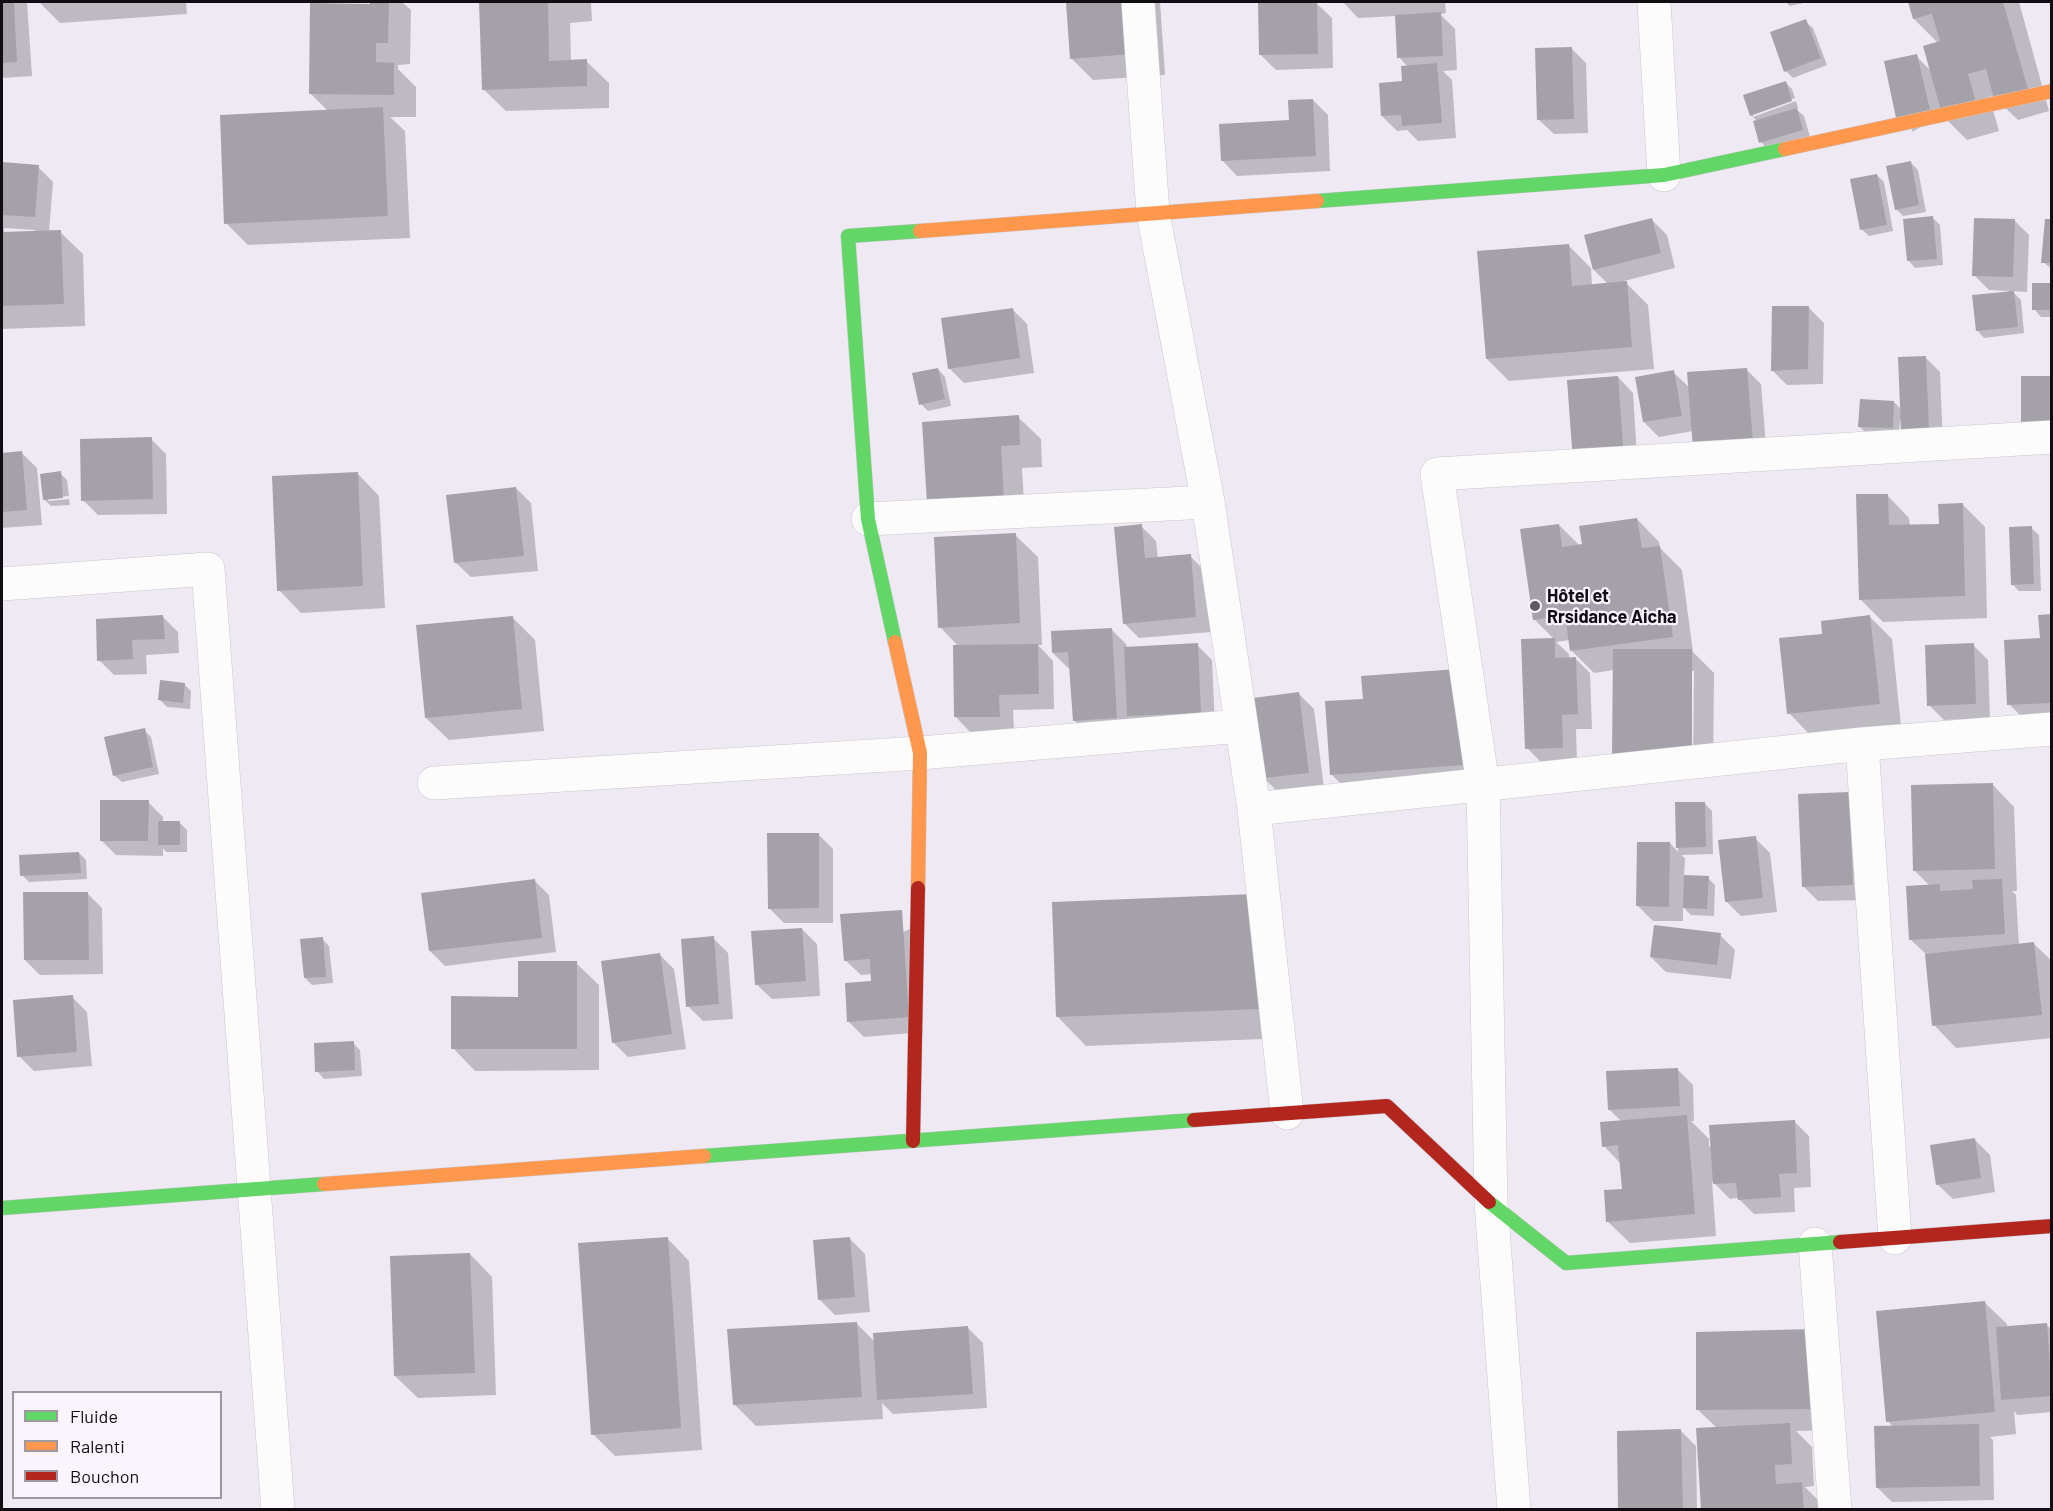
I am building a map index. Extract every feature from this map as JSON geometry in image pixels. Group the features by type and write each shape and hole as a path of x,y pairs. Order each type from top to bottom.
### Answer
{"street":[{"path":"1138,2 1153,213 1208,502 1254,809 1287,1113"},
{"path":"1654,2 1664,175"},
{"path":"913,1141 920,753 868,519 848,236 1664,175 2052,91"},
{"path":"1514,1509 1491,1203 1483,785 1437,474 2052,437"},
{"path":"868,519 1208,502"},
{"path":"2,584 208,569 278,1509"},
{"path":"434,783 920,753 1241,726"},
{"path":"1254,809 1862,744 2052,729"},
{"path":"1862,744 1895,1238"},
{"path":"2,1208 1387,1106 1491,1203 1566,1263 2052,1226"},
{"path":"1815,1244 1834,1509"}],"building":[{"path":"2,2 14,2 17,62 2,63"},
{"path":"370,2 389,2 388,43 376,43 376,62 394,63 394,95 309,94 310,3 370,4"},
{"path":"479,2 548,2 549,61 587,59 587,86 482,90"},
{"path":"1066,2 1140,2 1143,53 1070,59"},
{"path":"1317,2 1318,54 1259,55 1258,3"},
{"path":"1908,2 2003,2 2028,89 1994,99 1986,69 1968,74 1978,109 1943,118 1923,46 1940,41 1932,14 1913,19"},
{"path":"1441,12 1443,56 1397,58 1395,15"},
{"path":"1806,19 1821,58 1784,72 1770,32"},
{"path":"1572,47 1574,119 1537,120 1535,48"},
{"path":"1917,54 1930,110 1896,118 1884,61"},
{"path":"1437,63 1442,123 1402,126 1401,115 1381,116 1379,83 1402,81 1401,66"},
{"path":"1786,81 1792,101 1750,116 1743,95"},
{"path":"1313,99 1316,156 1221,161 1219,124 1289,120 1288,100"},
{"path":"383,107 388,216 224,224 220,115"},
{"path":"1797,108 1803,130 1759,143 1753,121"},
{"path":"1911,161 1919,205 1895,210 1886,166"},
{"path":"2,162 39,165 35,217 2,215"},
{"path":"1877,174 1887,225 1860,230 1850,179"},
{"path":"1933,216 1937,259 1907,261 1903,219"},
{"path":"1652,218 1661,253 1593,270 1584,235"},
{"path":"1974,218 2015,219 2013,277 1972,276"},
{"path":"2045,219 2052,219 2052,263 2041,263"},
{"path":"61,230 64,304 2,306 2,232"},
{"path":"1569,244 1572,286 1627,281 1632,347 1486,359 1477,251"},
{"path":"2032,283 2052,283 2052,310 2032,310"},
{"path":"2014,291 2018,327 1976,331 1972,295"},
{"path":"1772,306 1809,306 1808,369 1771,371"},
{"path":"1013,308 1020,358 948,369 941,318"},
{"path":"1926,356 1929,430 1901,432 1898,357"},
{"path":"938,368 945,399 919,405 912,373"},
{"path":"1747,368 1753,442 1693,448 1687,372"},
{"path":"1674,370 1682,416 1643,422 1635,377"},
{"path":"1618,376 1624,458 1573,461 1567,380"},
{"path":"2021,376 2052,376 2052,427 2021,427"},
{"path":"1860,399 1894,401 1893,428 1858,427"},
{"path":"1019,415 1020,445 1001,446 1004,499 927,504 922,422"},
{"path":"152,437 153,499 81,501 80,439"},
{"path":"22,451 27,510 2,512 2,453"},
{"path":"61,471 63,498 43,500 40,474"},
{"path":"358,472 363,586 277,591 272,476"},
{"path":"516,487 524,556 454,563 446,495"},
{"path":"1856,494 1888,494 1889,525 1939,524 1938,504 1963,503 1965,596 1859,600"},
{"path":"1637,518 1642,548 1660,546 1673,637 1570,651 1565,615 1533,620 1520,529 1559,524 1562,547 1582,544 1579,526"},
{"path":"1142,524 1145,558 1191,554 1196,617 1123,624 1114,527"},
{"path":"2032,526 2034,584 2011,585 2009,527"},
{"path":"1016,533 1020,623 938,628 934,537"},
{"path":"2052,614 2052,703 2007,705 2004,640 2040,638 2038,615"},
{"path":"163,615 165,639 132,640 133,659 97,661 96,619"},
{"path":"1870,615 1880,704 1787,714 1779,638 1822,634 1821,621"},
{"path":"513,616 522,709 425,718 416,625"},
{"path":"1112,628 1117,718 1073,721 1068,652 1052,653 1051,631"},
{"path":"1555,638 1555,658 1576,657 1578,714 1562,715 1563,748 1525,749 1521,639"},
{"path":"1198,643 1201,713 1127,716 1124,647"},
{"path":"1974,643 1976,704 1927,706 1925,645"},
{"path":"1038,644 1039,694 999,695 1000,717 954,717 953,645"},
{"path":"1613,649 1692,649 1692,754 1612,754"},
{"path":"1458,669 1464,765 1330,775 1325,701 1363,699 1361,676"},
{"path":"160,680 185,683 183,703 158,700"},
{"path":"1299,692 1309,773 1263,778 1253,698"},
{"path":"145,728 153,767 113,776 104,737"},
{"path":"1993,783 1995,869 1913,871 1911,785"},
{"path":"1849,792 1853,885 1802,887 1798,794"},
{"path":"100,800 149,800 148,841 100,841"},
{"path":"1675,802 1705,802 1706,847 1676,848"},
{"path":"158,821 180,821 180,845 158,845"},
{"path":"767,833 819,833 819,908 768,909"},
{"path":"1756,836 1763,898 1725,902 1718,840"},
{"path":"1637,842 1670,842 1669,907 1636,906"},
{"path":"79,852 81,873 20,876 19,855"},
{"path":"1684,875 1709,876 1707,909 1683,908"},
{"path":"535,879 542,938 429,951 421,893"},
{"path":"2002,879 2005,934 1909,940 1906,886 1940,884 1940,891 1973,889 1972,880"},
{"path":"23,892 88,892 89,960 24,960"},
{"path":"1255,894 1259,1009 1056,1017 1052,902"},
{"path":"902,910 909,1017 847,1022 845,983 871,981 870,959 844,961 840,914"},
{"path":"1654,925 1721,933 1717,965 1650,957"},
{"path":"802,928 806,981 755,985 751,931"},
{"path":"714,936 719,1004 686,1007 681,939"},
{"path":"323,937 326,977 304,978 300,939"},
{"path":"2034,942 2042,1015 1932,1026 1925,954"},
{"path":"660,953 672,1034 612,1043 601,961"},
{"path":"518,961 577,961 577,1049 451,1049 451,996 518,997"},
{"path":"73,995 77,1052 17,1057 13,1000"},
{"path":"354,1041 355,1070 315,1072 314,1043"},
{"path":"1678,1068 1680,1106 1608,1110 1606,1071"},
{"path":"1687,1115 1695,1214 1606,1222 1604,1190 1622,1189 1618,1145 1602,1147 1600,1122"},
{"path":"1795,1120 1797,1173 1779,1174 1781,1197 1738,1200 1736,1183 1713,1184 1709,1125"},
{"path":"1975,1138 1981,1178 1936,1185 1930,1145"},
{"path":"668,1237 681,1428 591,1435 578,1243"},
{"path":"850,1237 855,1297 818,1300 813,1240"},
{"path":"470,1253 475,1373 394,1376 390,1256"},
{"path":"1985,1301 1995,1412 1886,1422 1876,1311"},
{"path":"857,1322 862,1397 733,1405 727,1329"},
{"path":"2047,1323 2052,1396 2001,1400 1996,1327"},
{"path":"968,1326 973,1394 877,1400 873,1333"},
{"path":"1814,1329 1815,1409 1696,1410 1696,1332"},
{"path":"1790,1423 1792,1464 1775,1465 1776,1484 1802,1482 1804,1510 1701,1510 1696,1428"},
{"path":"1979,1424 1980,1486 1876,1488 1874,1426"},
{"path":"1681,1429 1683,1510 1618,1510 1617,1431"}],"traffic: fast":[{"path":"1317,201 1664,175 1785,149"},
{"path":"895,642 868,519 848,236 920,231"},
{"path":"704,1156 1194,1120"},
{"path":"2,1208 324,1184"},
{"path":"1489,1202 1566,1263 1840,1242"}],"traffic: slow":[{"path":"1785,149 2052,91"},
{"path":"920,231 1317,201"},
{"path":"895,642 920,753 918,888"},
{"path":"324,1184 704,1156"}],"traffic: jam":[{"path":"913,1141 918,888"},
{"path":"1194,1120 1387,1106 1489,1202"},
{"path":"1840,1242 2052,1226"}],"place":[{"name":"Hôtel et Rrsidance Aicha","path":"1535,606"}]}
